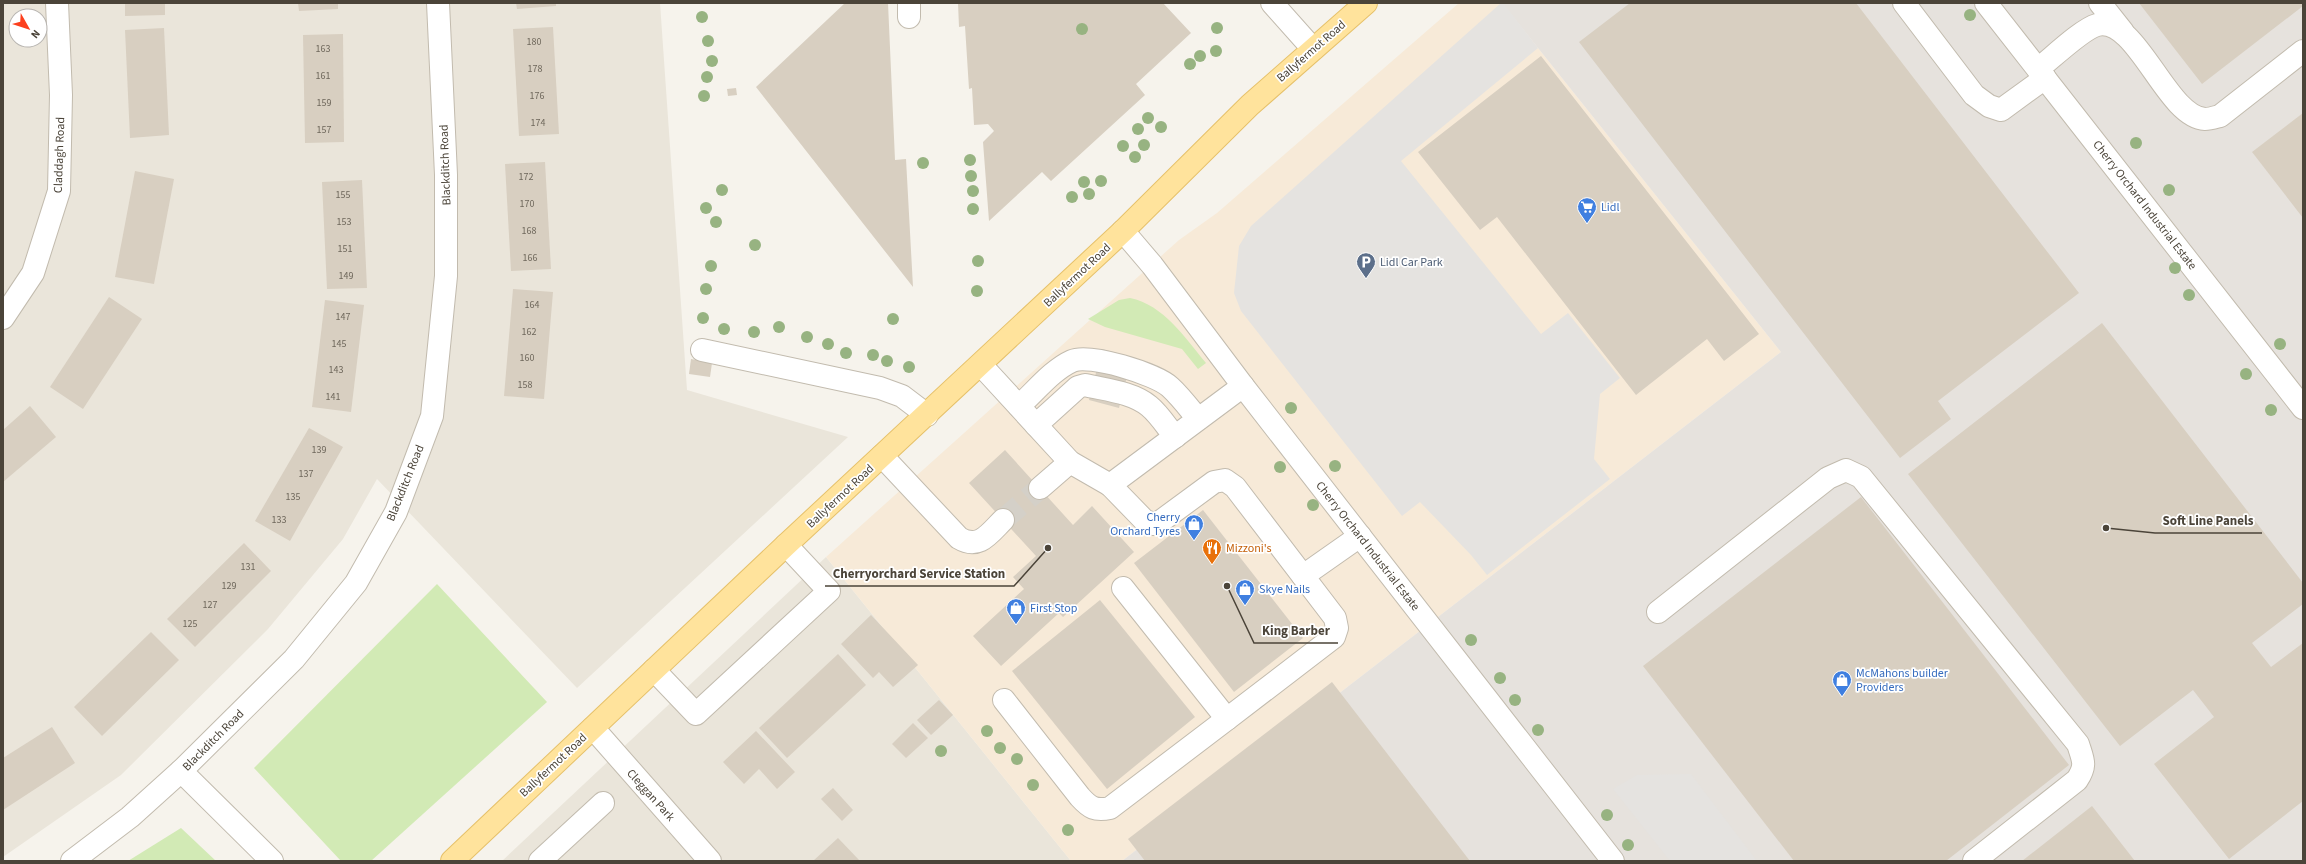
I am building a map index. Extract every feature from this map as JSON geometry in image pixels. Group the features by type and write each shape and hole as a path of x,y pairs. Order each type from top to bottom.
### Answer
{"main road":[{"name":"Ballyfermot Road","path":"452,861 786,545 981,365 1123,231 1250,105 1366,3"}],"street":[{"name":"Claddagh Road","path":"3,318 33,274 59,191 61,95 58,3"},
{"name":"Blackditch Road","path":"72,861 130,817 181,771 294,659 356,583 396,512 432,416 446,276 446,175 438,3"},
{"path":"1272,3 1313,49"},
{"path":"1904,3 1974,95 1989,106 2001,110 2095,25 2114,26 2127,37"},
{"name":"Cherry Orchard Industrial Estate","path":"1986,3 2303,408"},
{"path":"2100,3 2180,104 2195,115 2205,119 2220,116 2303,51"},
{"name":"Cherry Orchard Industrial Estate","path":"1123,231 1152,265 1243,386 1613,861"},
{"path":"702,350 880,388 902,396 927,415"},
{"path":"1019,406 1061,368 1073,360 1086,358 1138,370 1157,377 1170,387 1198,419"},
{"path":"981,365 1070,462 1110,485 1146,521 1154,524 1161,521 1214,482 1225,480 1235,487 1334,618 1338,628 1334,636 1227,719 1110,808 1101,810 1090,808 1080,797 1004,700"},
{"path":"1036,425 1078,387 1085,385 1134,396 1151,407 1175,437"},
{"path":"1110,485 1243,386"},
{"path":"882,456 959,538 968,543 982,541 1003,520"},
{"path":"1040,488 1070,462"},
{"path":"1658,612 1828,478 1846,470 1861,477 2078,744 2084,762 2084,770 2077,780 1974,861"},
{"path":"1303,576 1360,536"},
{"path":"654,670 696,714 829,591 786,545"},
{"path":"1123,588 1227,719"},
{"name":"Cleggan Park","path":"593,728 710,861"},
{"path":"181,771 272,861"},
{"path":"540,861 603,803"}],"shaded area":[{"path":"3,3 660,3 687,390 848,437 577,688 377,479 343,539 268,629 121,775 3,857"},
{"path":"1459,3 1502,3 1781,352 1122,861 1071,861 826,557 1179,240 1217,213"},
{"name":"Lidl Car Park","path":"1501,3 1503,3 1538,48 1401,161 1541,334 1568,313 1620,378 1600,394 1594,459 1610,479 1487,575 1471,555 1420,502 1402,516 1241,311 1234,293 1239,246 1251,226"},
{"path":"1502,3 2303,3 2303,861 1122,861 1781,352"},
{"path":"826,557 1071,861 502,861"},
{"path":"1691,774 1757,861 1670,861 1613,789 1637,775"}],"green space":[{"path":"1130,298 1142,302 1163,315 1182,333 1206,363 1198,369 1182,349 1105,327 1088,319 1119,300"},
{"path":"437,584 547,702 371,861 341,861 254,768"},
{"path":"181,828 216,861 128,861"}],"building":[{"path":"125,3 165,3 165,15 125,16"},
{"path":"298,3 338,3 338,9 299,11"},
{"path":"516,3 556,3 556,6 517,9"},
{"path":"845,3 888,3 895,160 906,159 913,287 756,87"},
{"path":"958,3 1163,3 1191,33 1136,84 1145,95 1051,181 1042,172 989,221 983,142 994,131 988,124 974,125 972,88 969,89 965,26 959,27"},
{"path":"1630,3 1856,3 2079,293 1938,401 1951,419 1900,458 1579,42"},
{"path":"2139,3 2303,3 2303,6 2202,84"},
{"path":"553,27 559,134 519,136 513,29"},
{"path":"164,28 169,135 130,138 125,30"},
{"path":"343,34 344,142 305,143 303,35"},
{"name":"Lidl","path":"1541,56 1759,334 1724,361 1707,339 1636,395 1497,217 1480,230 1418,152"},
{"path":"736,88 737,95 728,96 727,89"},
{"path":"2303,113 2303,218 2252,152"},
{"path":"545,162 551,269 511,271 505,164"},
{"path":"135,171 174,179 154,284 115,277"},
{"path":"362,180 367,288 327,289 322,182"},
{"path":"513,289 553,292 544,399 504,396"},
{"path":"109,297 142,319 83,409 50,387"},
{"path":"325,300 364,305 351,412 312,407"},
{"path":"2102,323 2303,583 2303,604 2252,643 2271,667 2303,643 2303,801 2229,859 2154,764 2214,717 2193,690 2120,746 1908,474"},
{"path":"1102,349 1132,357 1119,408 1089,400"},
{"path":"691,359 712,363 710,377 689,374"},
{"path":"30,406 56,437 3,482 3,430"},
{"path":"309,428 343,447 290,541 255,521"},
{"path":"1005,450 1073,525 1092,506 1134,552 1063,617 1059,613 1001,666 973,636 1024,589 1013,577 1036,556 969,483"},
{"name":"McMahons builder Providers","path":"1861,497 2069,765 1946,861 1794,861 1643,666"},
{"path":"1203,510 1303,638 1234,692 1134,563"},
{"path":"244,543 271,571 195,647 167,619"},
{"path":"1100,600 1195,717 1107,789 1012,671"},
{"path":"871,615 918,665 893,687 879,672 873,678 841,644"},
{"path":"151,632 179,660 102,736 74,707"},
{"path":"838,654 866,685 787,758 759,728"},
{"path":"1332,682 1470,861 1145,861 1128,839"},
{"path":"939,700 953,715 931,735 917,720"},
{"path":"913,723 928,738 906,758 892,744"},
{"path":"52,727 75,763 3,810 3,758"},
{"path":"756,731 795,772 777,789 759,769 744,784 723,762"},
{"path":"833,788 853,810 842,821 821,799"},
{"path":"2092,806 2135,861 2022,861"},
{"path":"838,838 860,861 813,861"}],"tunnel":[{"path":"1003,520 1040,488"}],"place":[{"name":"Lidl","path":"1587,224"},
{"name":"Lidl Car Park","path":"1366,279"},
{"name":"Soft Line Panels","path":"2106,528"},
{"name":"Cherry Orchard Tyres","path":"1194,541"},
{"name":"Cherryorchard Service Station","path":"1048,548"},
{"name":"Mizzoni's","path":"1212,565"},
{"name":"King Barber","path":"1227,586"},
{"name":"Skye Nails","path":"1245,606"},
{"name":"First Stop","path":"1016,625"},
{"name":"McMahons builder Providers","path":"1842,697"}]}
